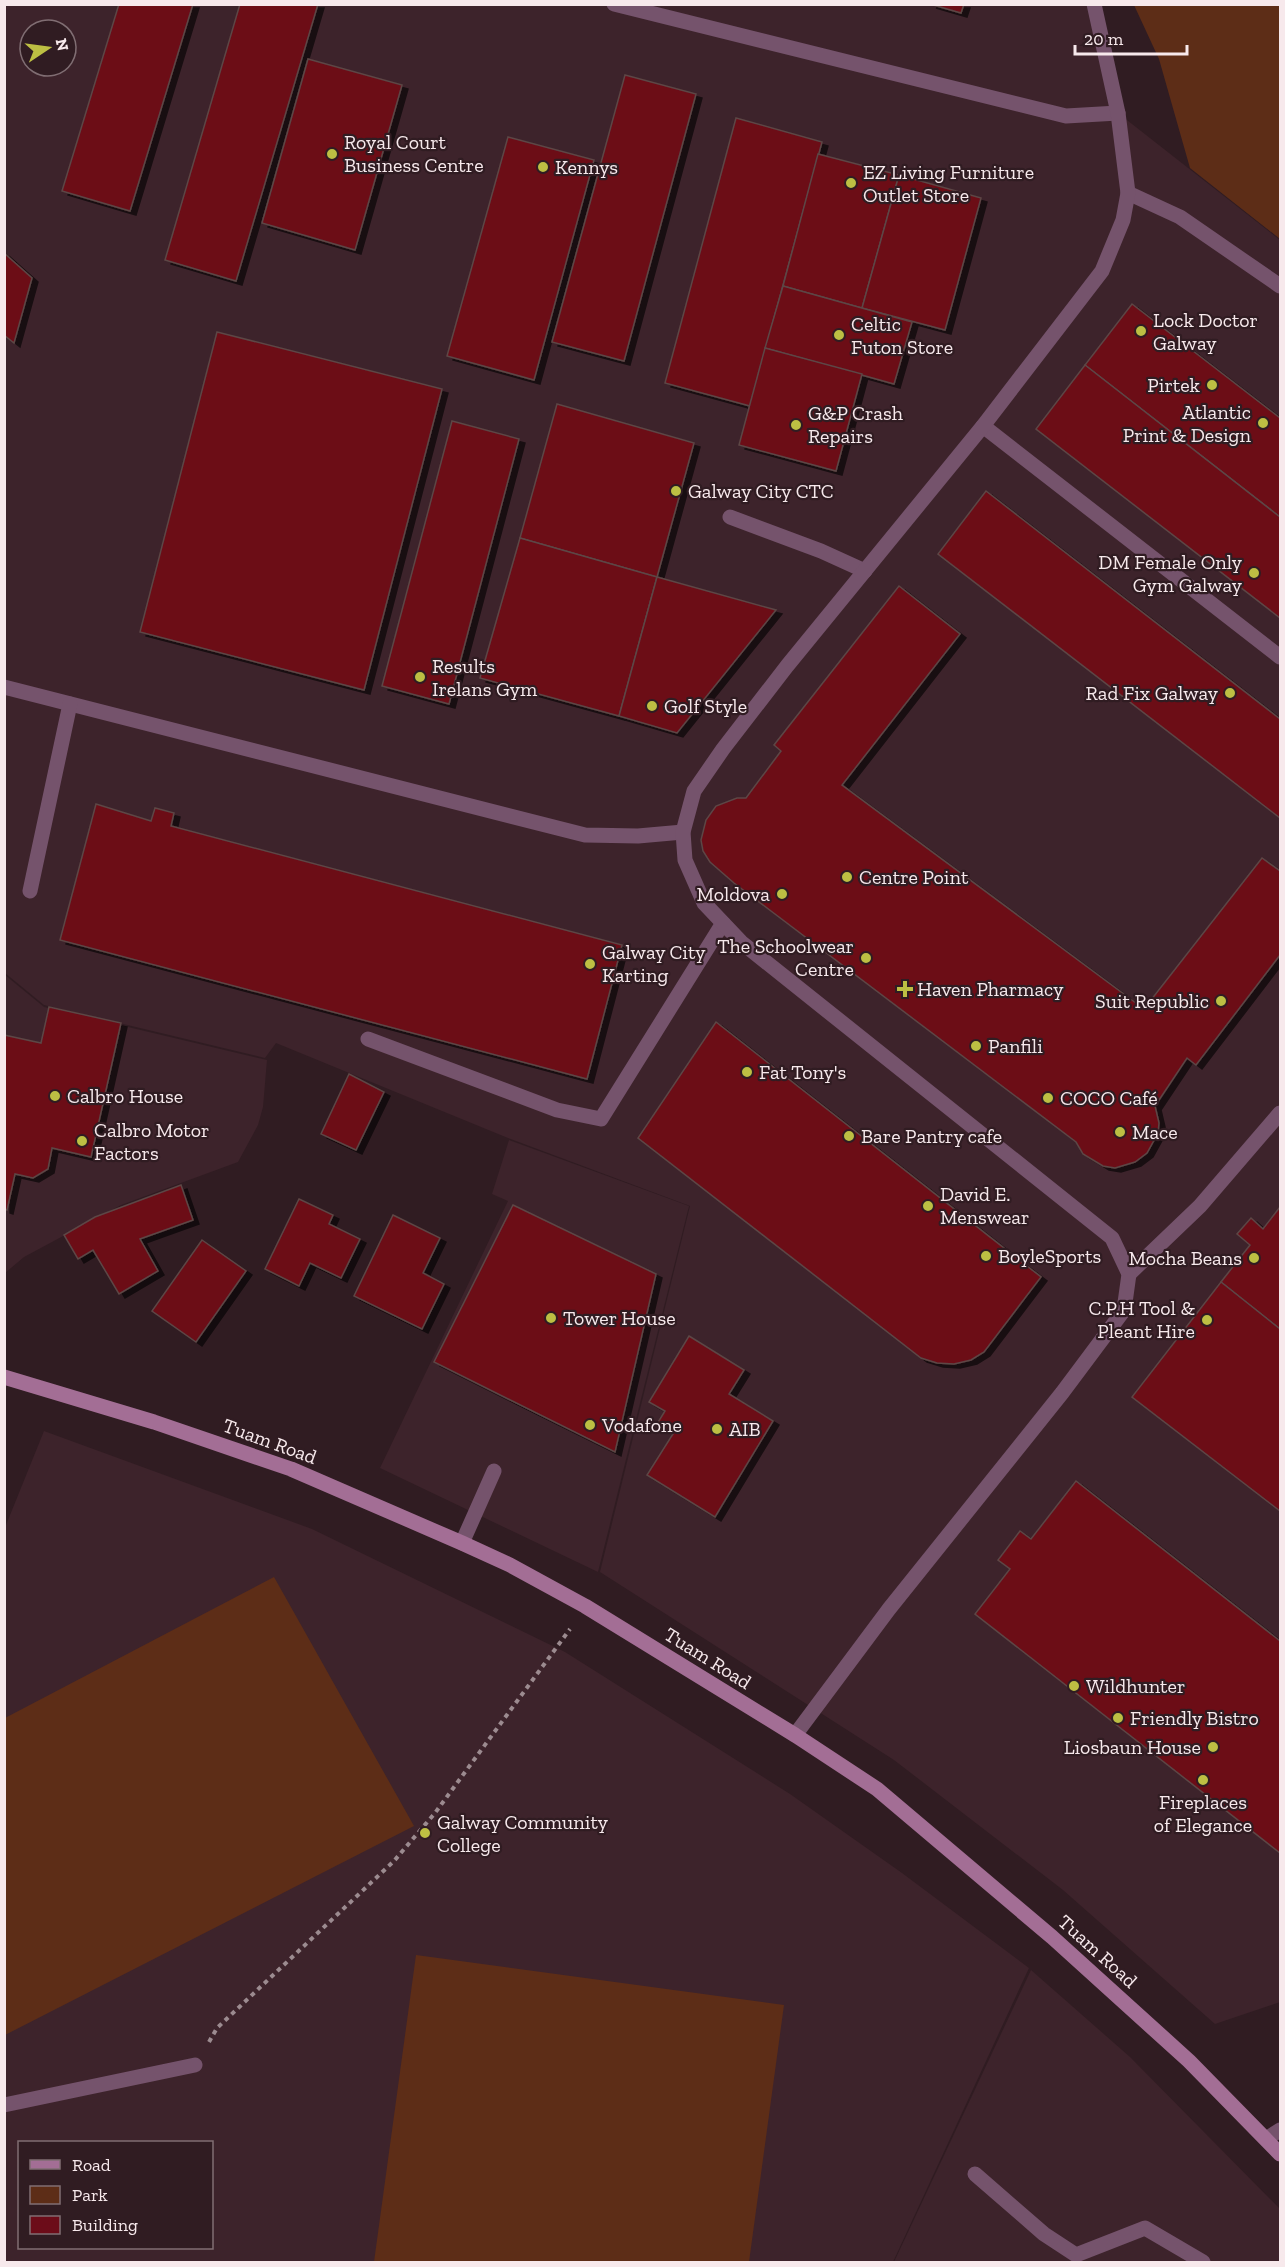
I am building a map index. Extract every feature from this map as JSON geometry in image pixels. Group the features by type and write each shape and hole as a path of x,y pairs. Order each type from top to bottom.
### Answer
{"main road":[{"name":"Tuam Road","path":"4,1377 154,1422 291,1469 510,1565 585,1606 877,1789 1052,1937 1189,2061 1281,2154"}],"street":[{"path":"614,4 1066,116 1118,112"},
{"path":"795,1736 889,1609 1062,1393 1124,1310 1129,1274 1112,1238 741,942 704,903 685,860 683,832 694,791 723,749 787,666 983,426 1102,271 1123,220 1128,193 1118,112 1094,4"},
{"path":"1128,193 1180,218 1281,286"},
{"path":"983,426 1281,657"},
{"path":"730,517 821,551 865,571"},
{"path":"4,687 585,835 638,836 683,832"},
{"path":"30,891 70,704"},
{"path":"368,1039 557,1110 601,1119 723,923"},
{"path":"1129,1274 1200,1206 1281,1113"},
{"path":"462,1543 494,1471"},
{"path":"4,2105 195,2065"},
{"path":"1266,2139 1281,2130"},
{"path":"975,2174 1066,2256 1076,2255 1145,2228 1203,2262"}],"path":[{"path":"195,2065 218,2028 394,1861 435,1813 539,1674 585,1606"}],"shaded area":[{"path":"4,5 1094,5 1118,113 1280,240 1280,2002 1215,2024 1063,1890 894,1760 600,1572 690,1206 508,1138 276,1043 265,1058 44,1005 5,973"},
{"path":"5,975 44,1007 267,1060 263,1107 258,1125 238,1162 121,1205 24,1257 5,1273"},
{"path":"509,1140 689,1206 598,1572 380,1468 508,1201 492,1194"},
{"name":"Galway Community College","path":"44,1431 312,1529 565,1652 790,1794 902,1873 1029,1968 893,2262 5,2262 4,1530"},
{"path":"1031,1970 1130,2057 1280,2209 1280,2262 894,2262"}],"green space":[{"path":"1134,5 1280,5 1280,239 1190,168 1159,59"},
{"path":"274,1577 414,1826 5,2035 5,1718"},
{"path":"416,1955 784,2005 749,2262 374,2262"}],"building":[{"path":"119,4 193,4 130,211 62,191"},
{"path":"240,4 318,4 236,281 165,260"},
{"path":"930,4 964,4 961,13"},
{"name":"Royal Court Business Centre","path":"308,59 402,85 355,250 262,223"},
{"path":"625,75 696,94 624,361 552,342"},
{"path":"736,118 822,142 750,406 665,383"},
{"path":"508,137 594,160 534,380 447,356"},
{"path":"818,154 899,175 862,308 783,286"},
{"path":"899,175 981,198 945,330 862,308"},
{"path":"4,253 32,278 14,343 4,335"},
{"name":"Celtic Futon Store","path":"783,286 912,322 894,384 765,348"},
{"path":"1132,304 1280,418 1280,517 1085,365"},
{"path":"217,332 442,389 364,690 140,632"},
{"name":"G&P Crash Repairs","path":"765,348 862,374 836,471 739,445"},
{"path":"1085,365 1280,517 1280,618 1036,429"},
{"path":"557,404 694,443 657,577 520,538"},
{"path":"452,421 519,439 449,704 382,686"},
{"path":"986,491 1280,719 1280,818 938,554"},
{"path":"520,538 657,577 619,716 480,678"},
{"path":"657,577 776,610 677,733 619,716"},
{"name":"Centre Point","path":"899,586 960,634 842,785 1144,1009 1262,858 1280,871 1280,955 1196,1065 1187,1058 1155,1106 1159,1123 1158,1133 1147,1153 1135,1162 1115,1168 1103,1166 1083,1154 1076,1142 734,883 710,862 703,851 701,840 706,820 716,806 737,798 746,798 781,751 774,745"},
{"path":"96,804 151,821 155,808 174,813 171,826 622,945 587,1079 60,940"},
{"name":"Calbro House","path":"49,1007 121,1023 91,1157 52,1148 48,1169 33,1178 15,1174 7,1210 4,1209 4,1035 41,1043"},
{"path":"716,1022 1041,1277 984,1352 971,1360 954,1364 937,1363 921,1358 638,1138"},
{"path":"349,1074 384,1092 356,1150 321,1134"},
{"path":"181,1185 193,1220 140,1239 158,1271 119,1294 93,1250 78,1259 64,1235 95,1217"},
{"path":"299,1199 333,1215 329,1224 360,1239 341,1278 310,1263 299,1286 265,1269"},
{"name":"Tower House","path":"513,1205 656,1274 615,1452 434,1362"},
{"path":"1280,1207 1280,1329 1221,1282 1250,1245 1237,1234 1251,1218 1263,1229"},
{"path":"393,1215 440,1238 423,1273 444,1284 422,1329 354,1296"},
{"path":"202,1240 246,1271 196,1342 152,1311"},
{"path":"1221,1282 1280,1329 1280,1511 1132,1397"},
{"name":"AIB","path":"689,1336 744,1370 729,1394 773,1421 715,1517 647,1475 673,1434 657,1424 665,1411 649,1402"},
{"name":"Liosbaun House","path":"1076,1481 1280,1641 1280,1853 975,1614 1010,1569 998,1560 1020,1531 1031,1539"}],"place":[{"name":"Royal Court Business Centre","path":"332,154"},
{"name":"Kennys","path":"543,167"},
{"name":"EZ Living Furniture Outlet Store","path":"851,183"},
{"name":"Lock Doctor Galway","path":"1141,331"},
{"name":"Celtic Futon Store","path":"839,335"},
{"name":"Pirtek","path":"1212,385"},
{"name":"Atlantic Print & Design","path":"1263,423"},
{"name":"G&P Crash Repairs","path":"796,425"},
{"name":"Galway City CTC","path":"676,491"},
{"name":"DM Female Only Gym Galway","path":"1254,573"},
{"name":"Results Irelans Gym","path":"420,677"},
{"name":"Rad Fix Galway","path":"1230,693"},
{"name":"Golf Style","path":"652,706"},
{"name":"Centre Point","path":"847,877"},
{"name":"Moldova","path":"782,894"},
{"name":"The Schoolwear Centre","path":"866,958"},
{"name":"Galway City Karting","path":"590,964"},
{"name":"Haven Pharmacy","path":"905,989"},
{"name":"Suit Republic","path":"1221,1001"},
{"name":"Panfili","path":"976,1046"},
{"name":"Fat Tony's","path":"747,1072"},
{"name":"Calbro House","path":"55,1096"},
{"name":"COCO Café","path":"1048,1098"},
{"name":"Mace","path":"1120,1132"},
{"name":"Bare Pantry cafe","path":"849,1136"},
{"name":"Calbro Motor Factors","path":"82,1141"},
{"name":"David E. Menswear","path":"928,1206"},
{"name":"BoyleSports","path":"986,1256"},
{"name":"Mocha Beans","path":"1254,1258"},
{"name":"Tower House","path":"551,1318"},
{"name":"C.P.H Tool & Pleant Hire","path":"1207,1320"},
{"name":"Vodafone","path":"590,1425"},
{"name":"AIB","path":"717,1429"},
{"name":"Wildhunter","path":"1074,1686"},
{"name":"Friendly Bistro","path":"1118,1718"},
{"name":"Liosbaun House","path":"1213,1747"},
{"name":"Fireplaces of Elegance","path":"1203,1780"},
{"name":"Galway Community College","path":"425,1833"}]}
